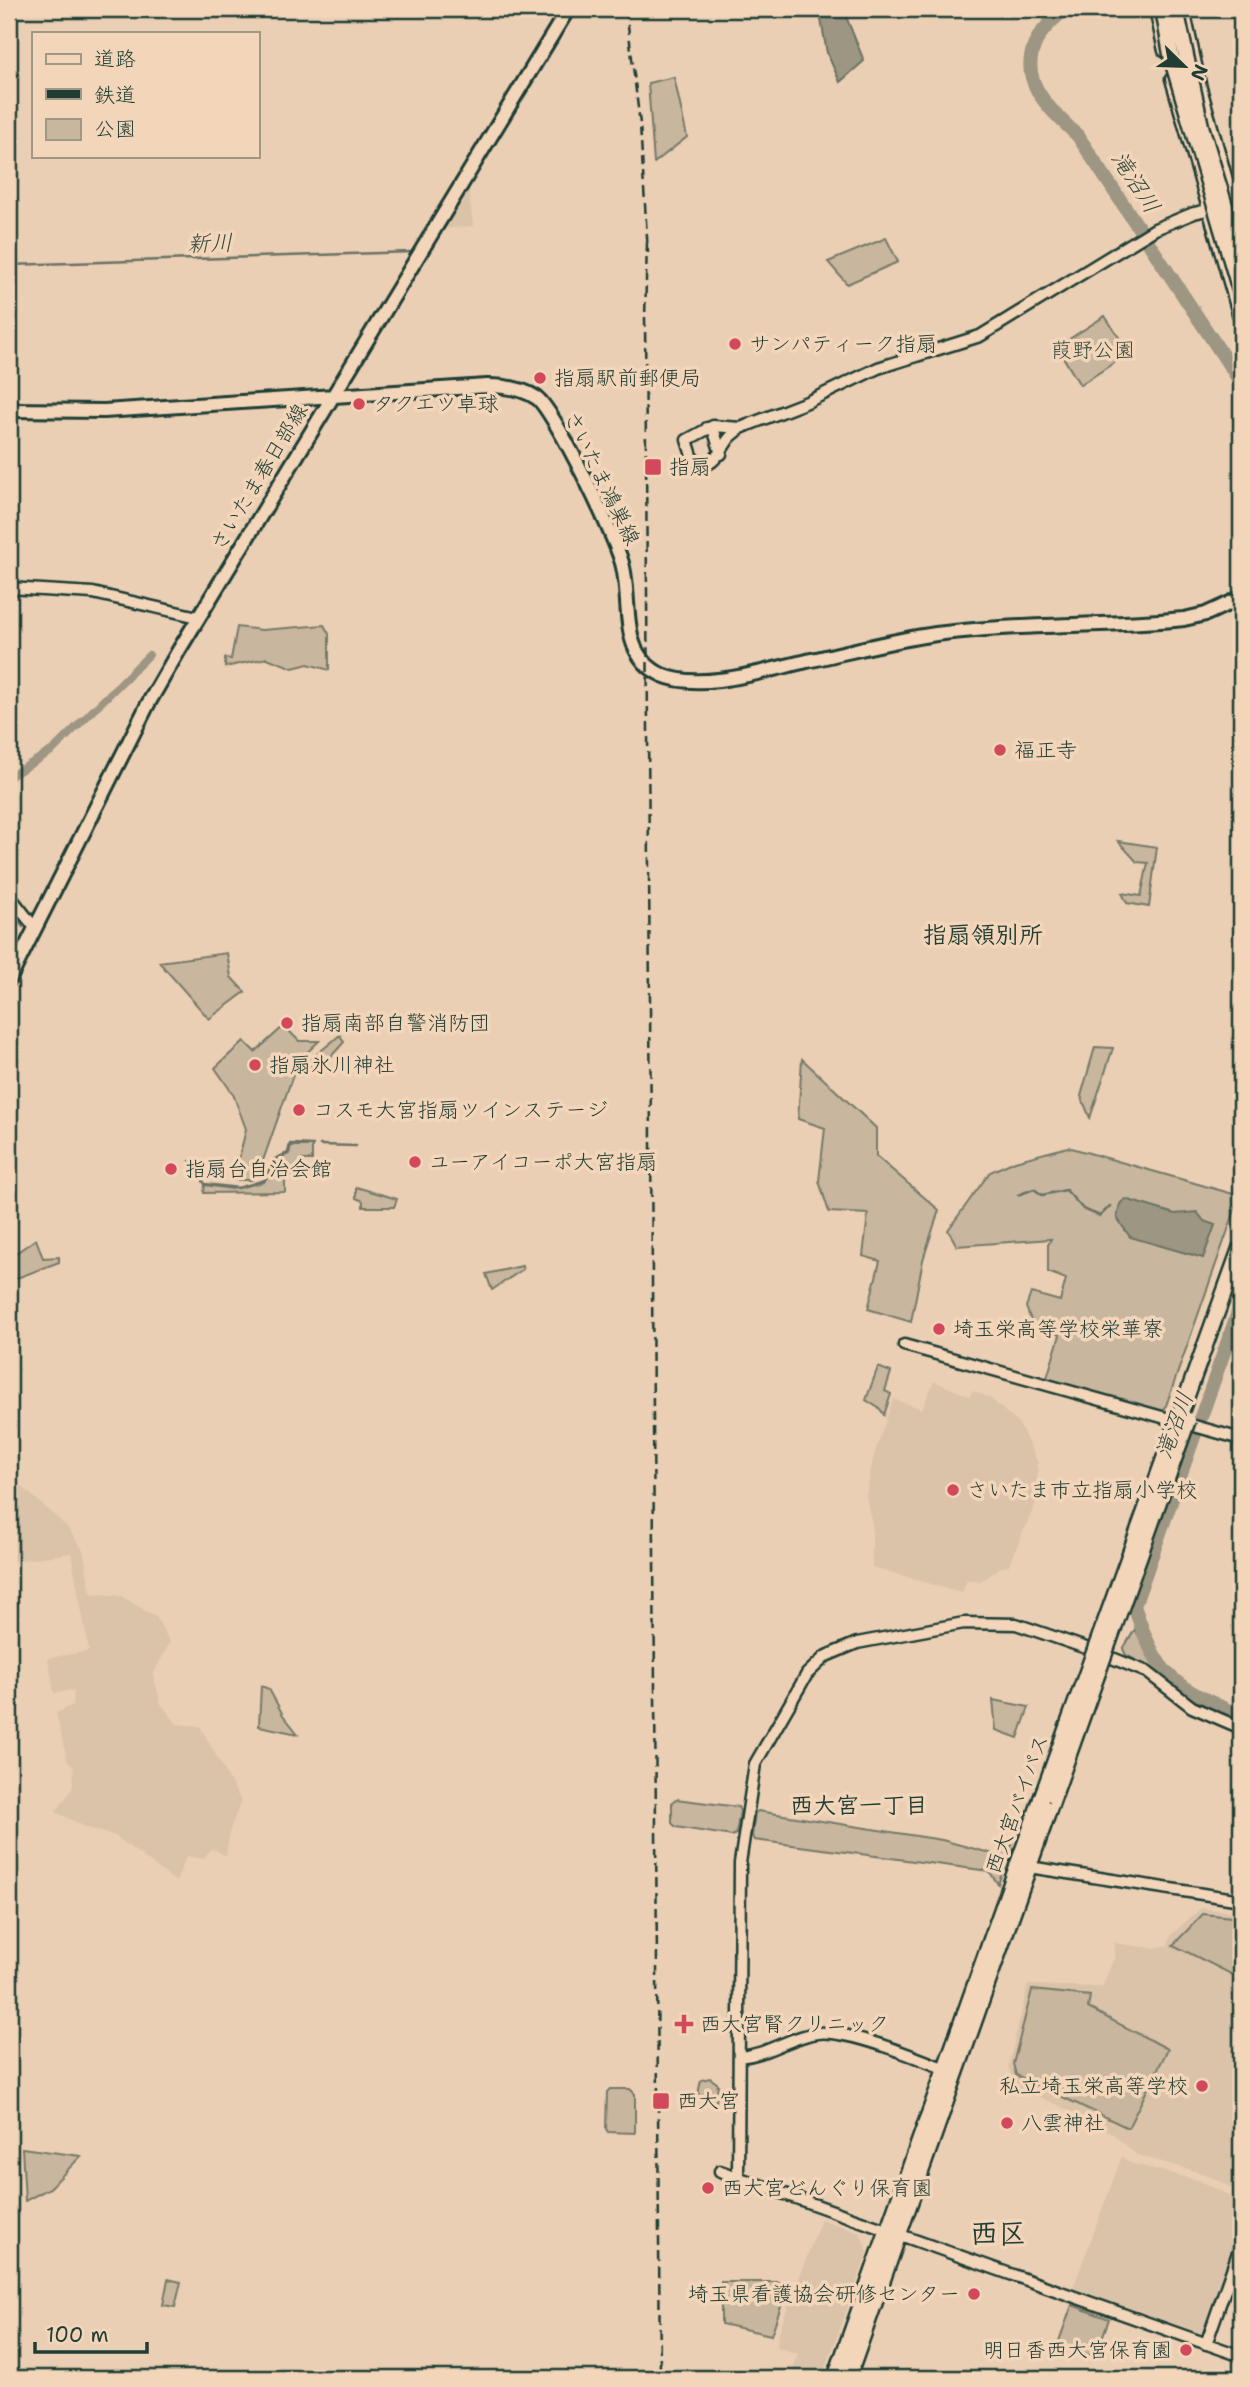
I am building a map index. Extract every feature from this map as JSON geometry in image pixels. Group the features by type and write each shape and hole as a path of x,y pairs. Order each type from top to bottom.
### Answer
{"highway":[{"path":"1163,9 1172,60 1241,294"},
{"path":"1176,9 1201,126 1241,259"},
{"name":"西大宮バイパス","path":"951,2072 1241,1245"},
{"name":"西大宮バイパス","path":"835,2378 1028,1867 1047,1798 1241,1274"},
{"name":"西大宮バイパス","path":"848,2378 892,2232"}],"main road":[{"name":"さいたま春日部線","path":"9,980 148,704 198,617 568,9"},
{"name":"さいたま鴻巣線","path":"9,410 104,411 499,386 519,390 540,401 550,413 578,466 623,566 632,642 650,667 676,679 727,678 937,634 1184,620 1206,614 1241,598"}],"street":[{"path":"1155,9 1179,110 1241,324"},
{"path":"1184,9 1201,88 1237,202 1241,229"},
{"path":"741,428 716,425 687,440 694,462 702,464 720,456 729,439 741,428 807,402 878,368 980,336 1150,231 1208,209 1237,202"},
{"path":"707,428 714,431 720,456"},
{"path":"9,588 93,593 198,617"},
{"path":"9,895 34,928"},
{"path":"904,1345 1241,1439"},
{"path":"738,2177 738,1883 752,1780 762,1748 807,1674 826,1656 857,1643 973,1622 1016,1625 1086,1648"},
{"path":"1112,1658 1147,1672 1192,1707 1241,1728"},
{"path":"1028,1867 1241,1900"},
{"path":"739,2057 763,2054 817,2033 835,2033 951,2072"},
{"path":"720,2171 1241,2356"},
{"path":"1206,2344 1241,2244"}],"shaded area":[{"path":"819,9 843,9 864,61 840,82 827,53"},
{"path":"468,183 473,226 441,229"},
{"path":"1125,1199 1175,1214 1197,1212 1204,1221 1215,1225 1203,1258 1130,1237 1117,1218 1120,1204"},
{"name":"さいたま市立指扇小学校","path":"934,1381 969,1396 973,1391 990,1398 1019,1424 1038,1463 1036,1503 1008,1566 1001,1567 980,1582 967,1580 962,1593 872,1567 872,1525 866,1496 874,1455 893,1399 922,1409"},
{"path":"9,1475 67,1527 83,1550 91,1593 121,1596 156,1617 170,1642 153,1675 161,1704 177,1724 200,1726 241,1801 230,1829 226,1856 212,1848 203,1859 186,1856 176,1882 115,1836 87,1828 56,1812 72,1789 74,1767 67,1760 56,1713 73,1705 74,1690 54,1693 48,1658 89,1651 71,1553 9,1562"},
{"path":"1201,1908 1241,1913 1239,2192 1205,2174 1137,2155 1112,2133 1054,2103 1015,2087 1008,2067 1028,1985 1102,1987 1115,1956 1114,1943 1154,1948 1168,1945 1171,1935"},
{"path":"1122,2156 1130,2163 1201,2181 1241,2202 1235,2249 1201,2333 1073,2288"},
{"path":"821,2219 860,2233 868,2252 822,2378 774,2378 775,2369 791,2374 798,2354 777,2347 778,2334"}],"green space":[{"path":"674,77 687,137 654,163 648,83"},
{"path":"886,238 898,262 847,284 828,262"},
{"name":"葭野公園","path":"1105,316 1129,353 1080,385 1057,347"},
{"path":"324,625 329,634 329,670 308,664 293,668 267,658 225,667 225,658 231,659 237,627 262,630"},
{"path":"1118,841 1157,847 1149,907 1127,903 1122,893 1141,896 1148,863 1137,862"},
{"path":"227,953 231,977 245,992 209,1019 159,962"},
{"path":"284,1026 299,1041 319,1041 298,1061 260,1169 252,1180 234,1180 246,1129 233,1094 215,1068 244,1041 255,1052"},
{"path":"340,1035 344,1042 319,1070 305,1064"},
{"path":"1095,1047 1113,1048 1090,1118 1081,1096"},
{"path":"802,1059 876,1128 876,1156 939,1210 923,1260 911,1322 868,1309 880,1261 863,1256 868,1214 829,1212 819,1181 825,1128 798,1119"},
{"path":"291,1146 312,1146 312,1160 300,1160 299,1176 285,1176 285,1192 204,1193 205,1185 232,1189 264,1182 273,1161 289,1154"},
{"path":"1068,1147 1240,1196 1163,1414 1046,1381 1060,1335 1032,1323 1026,1307 1031,1293 1060,1301 1066,1279 1048,1272 1048,1245 1051,1239 957,1246 948,1230 990,1172 1015,1161"},
{"path":"356,1187 397,1199 394,1207 363,1207 363,1201 356,1198"},
{"path":"36,1239 43,1258 59,1257 59,1262 9,1281 9,1258"},
{"path":"522,1266 523,1269 492,1290 486,1274"},
{"path":"878,1367 891,1372 885,1391 891,1394 884,1415 866,1400"},
{"path":"1135,1629 1158,1672 1126,1655 1123,1649"},
{"path":"261,1686 269,1689 283,1715 298,1734 259,1726"},
{"path":"993,1700 1029,1707 1018,1738 996,1730"},
{"path":"676,1799 738,1807 740,1811 736,1834 732,1836 676,1827 672,1823 672,1802"},
{"path":"758,1811 942,1840 997,1855 1012,1845 998,1884 989,1871 754,1840 752,1836 755,1813"},
{"path":"1203,1914 1241,1918 1241,1979 1173,1945"},
{"path":"1032,1990 1090,1996 1088,2008 1168,2049 1128,2128 1016,2075 1013,2064"},
{"path":"710,2078 718,2084 716,2103 698,2094 701,2080"},
{"path":"610,2089 630,2089 635,2094 635,2133 608,2132 606,2129 607,2092"},
{"path":"22,2148 81,2156 50,2188 25,2201"},
{"path":"168,2279 181,2282 175,2307 163,2305"},
{"path":"721,2282 785,2282 788,2286 771,2335 721,2324"},
{"path":"1072,2305 1109,2319 1095,2357 1058,2344"}],"waterway":[{"name":"滝沼川","path":"1064,9 1038,38 1030,67 1033,81 1047,105 1078,136 1241,383"},
{"name":"新川","path":"9,265 412,252"},
{"path":"9,777 53,750 149,655"},
{"path":"9,908 23,927"},
{"path":"190,1161 205,1184 238,1188 265,1180 273,1160 288,1153 290,1144 313,1145"},
{"path":"320,1145 356,1146"},
{"path":"1018,1195 1034,1189 1042,1195 1066,1190 1083,1209 1100,1216 1110,1206"},
{"name":"滝沼川","path":"1241,1304 1134,1606 1152,1650 1171,1677 1199,1696 1241,1716"}],"railway":[{"path":"626,9 640,124 648,253"},
{"path":"647,242 645,318 660,2378"}],"place":[{"name":"サンパティーク指扇","path":"735,344"},
{"name":"指扇駅前郵便局","path":"540,378"},
{"name":"タクエツ卓球","path":"359,404"},
{"name":"指扇","path":"653,467"},
{"name":"福正寺","path":"1000,750"},
{"name":"指扇南部自警消防団","path":"287,1023"},
{"name":"指扇氷川神社","path":"255,1065"},
{"name":"コスモ大宮指扇ツインステージ","path":"299,1110"},
{"name":"ユーアイコーポ大宮指扇","path":"415,1162"},
{"name":"指扇台自治会館","path":"171,1169"},
{"name":"埼玉栄高等学校栄華寮","path":"939,1329"},
{"name":"さいたま市立指扇小学校","path":"953,1490"},
{"name":"西大宮腎クリニック","path":"684,2024"},
{"name":"私立埼玉栄高等学校","path":"1202,2086"},
{"name":"西大宮","path":"661,2101"},
{"name":"八雲神社","path":"1007,2123"},
{"name":"西大宮どんぐり保育園","path":"708,2188"},
{"name":"埼玉県看護協会研修センター","path":"974,2294"},
{"name":"明日香西大宮保育園","path":"1186,2350"}],"district":[{"name":"指扇領別所","path":"983,935"},
{"name":"西大宮一丁目","path":"859,1805"},
{"name":"西区","path":"998,2233"}]}
